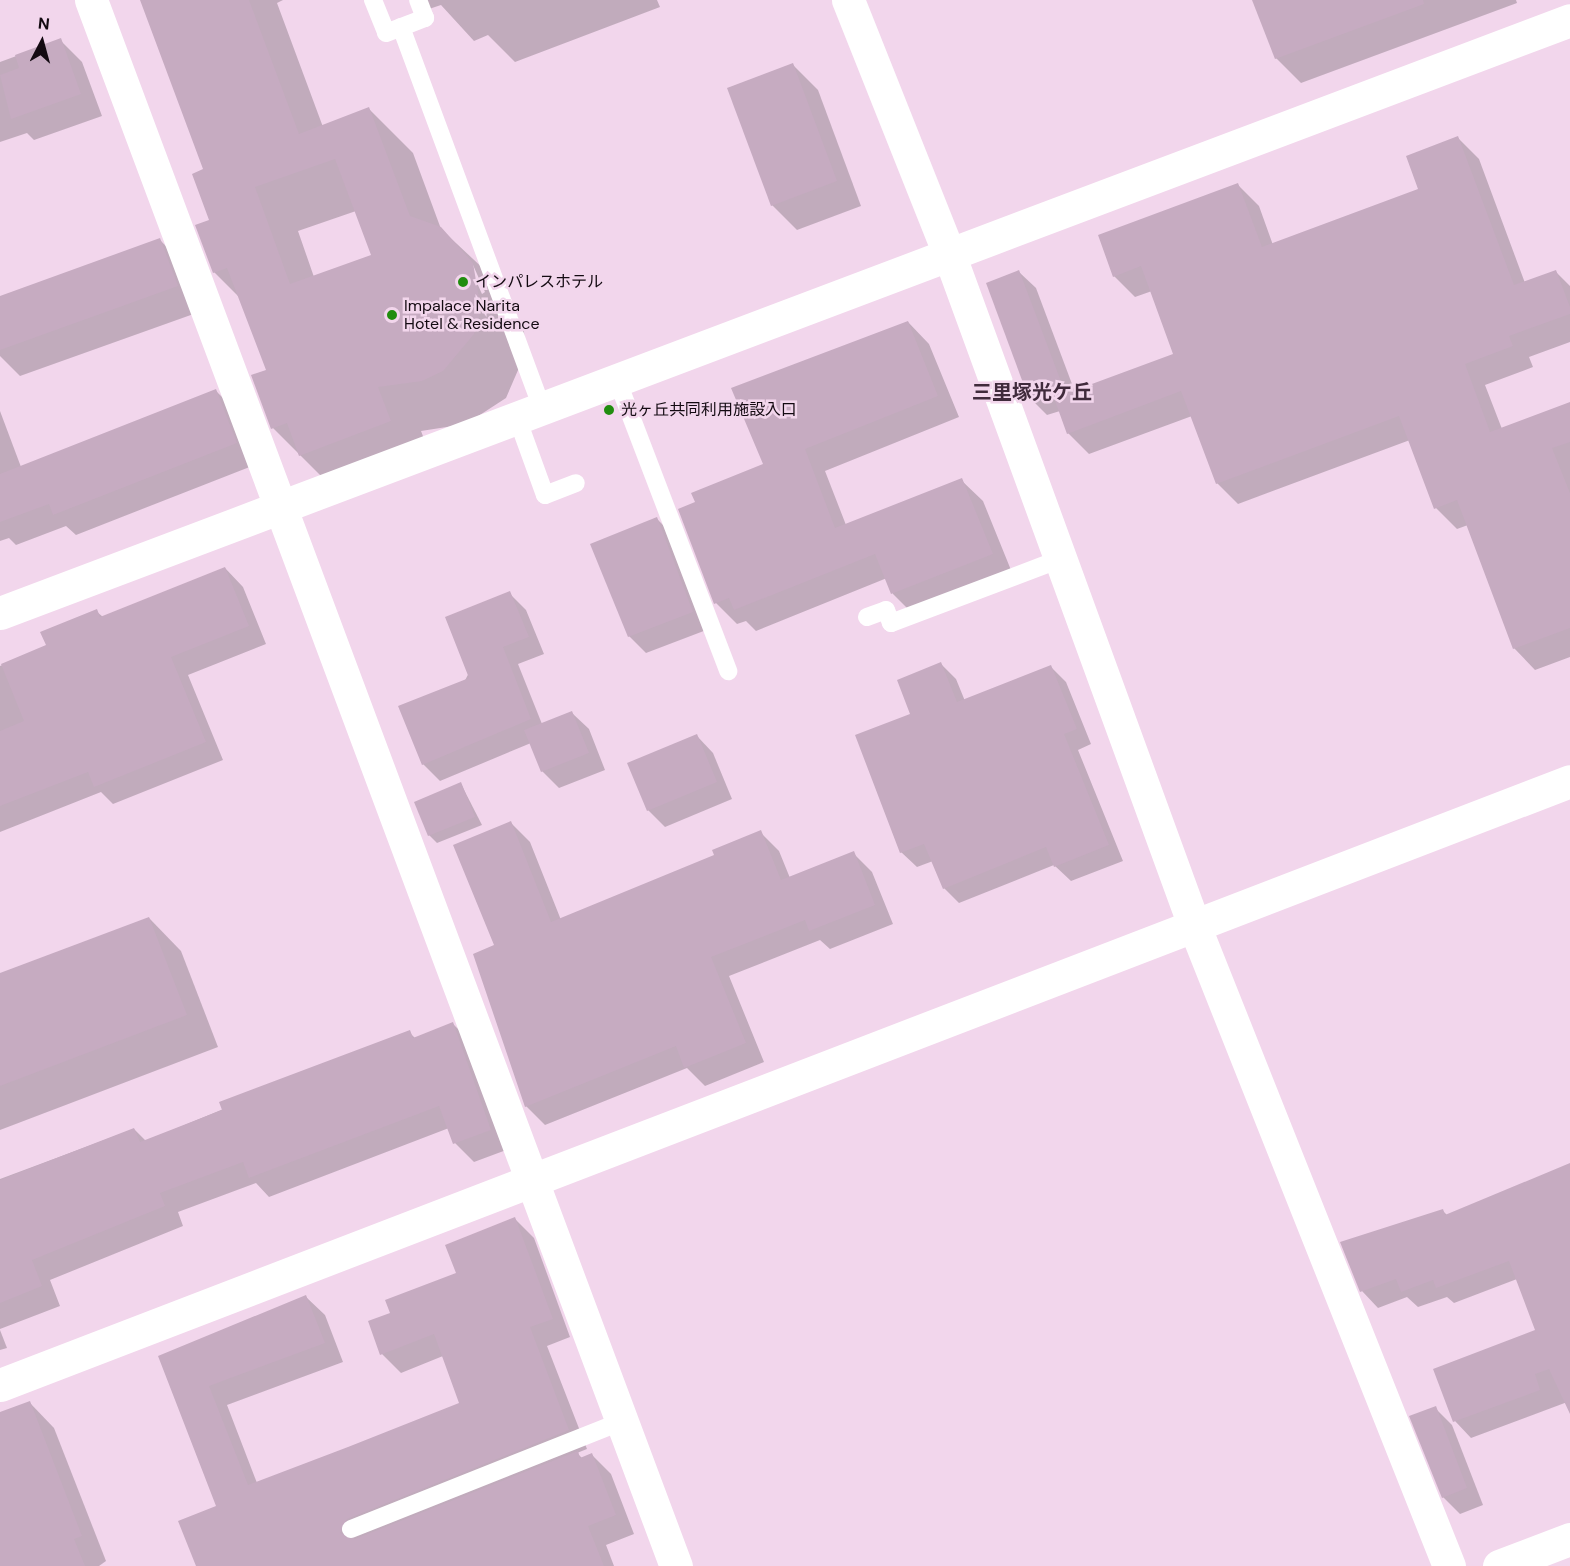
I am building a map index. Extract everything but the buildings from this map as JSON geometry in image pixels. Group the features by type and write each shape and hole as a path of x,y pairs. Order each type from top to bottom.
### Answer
{"street":[{"path":"92,0 676,1566"},
{"path":"848,0 948,250 1194,926 1449,1566"},
{"path":"0,613 948,250 1570,20"},
{"path":"0,1384 1570,781"},
{"path":"1499,1566 1570,1539"}],"lane":[{"path":"374,0 386,33 425,18 418,0"},
{"path":"401,27 528,411 545,495 576,483"},
{"path":"616,377 728,671"},
{"path":"867,617 886,610 891,622 1060,559"},
{"path":"351,1529 622,1421"}],"place":[{"name":"インパレスホテル","path":"463,282"},
{"name":"Impalace Narita Hotel & Residence","path":"392,315"},
{"name":"光ヶ丘共同利用施設入口","path":"609,410"}],"district":[{"name":"三里塚光ケ丘","path":"1032,392"}]}
